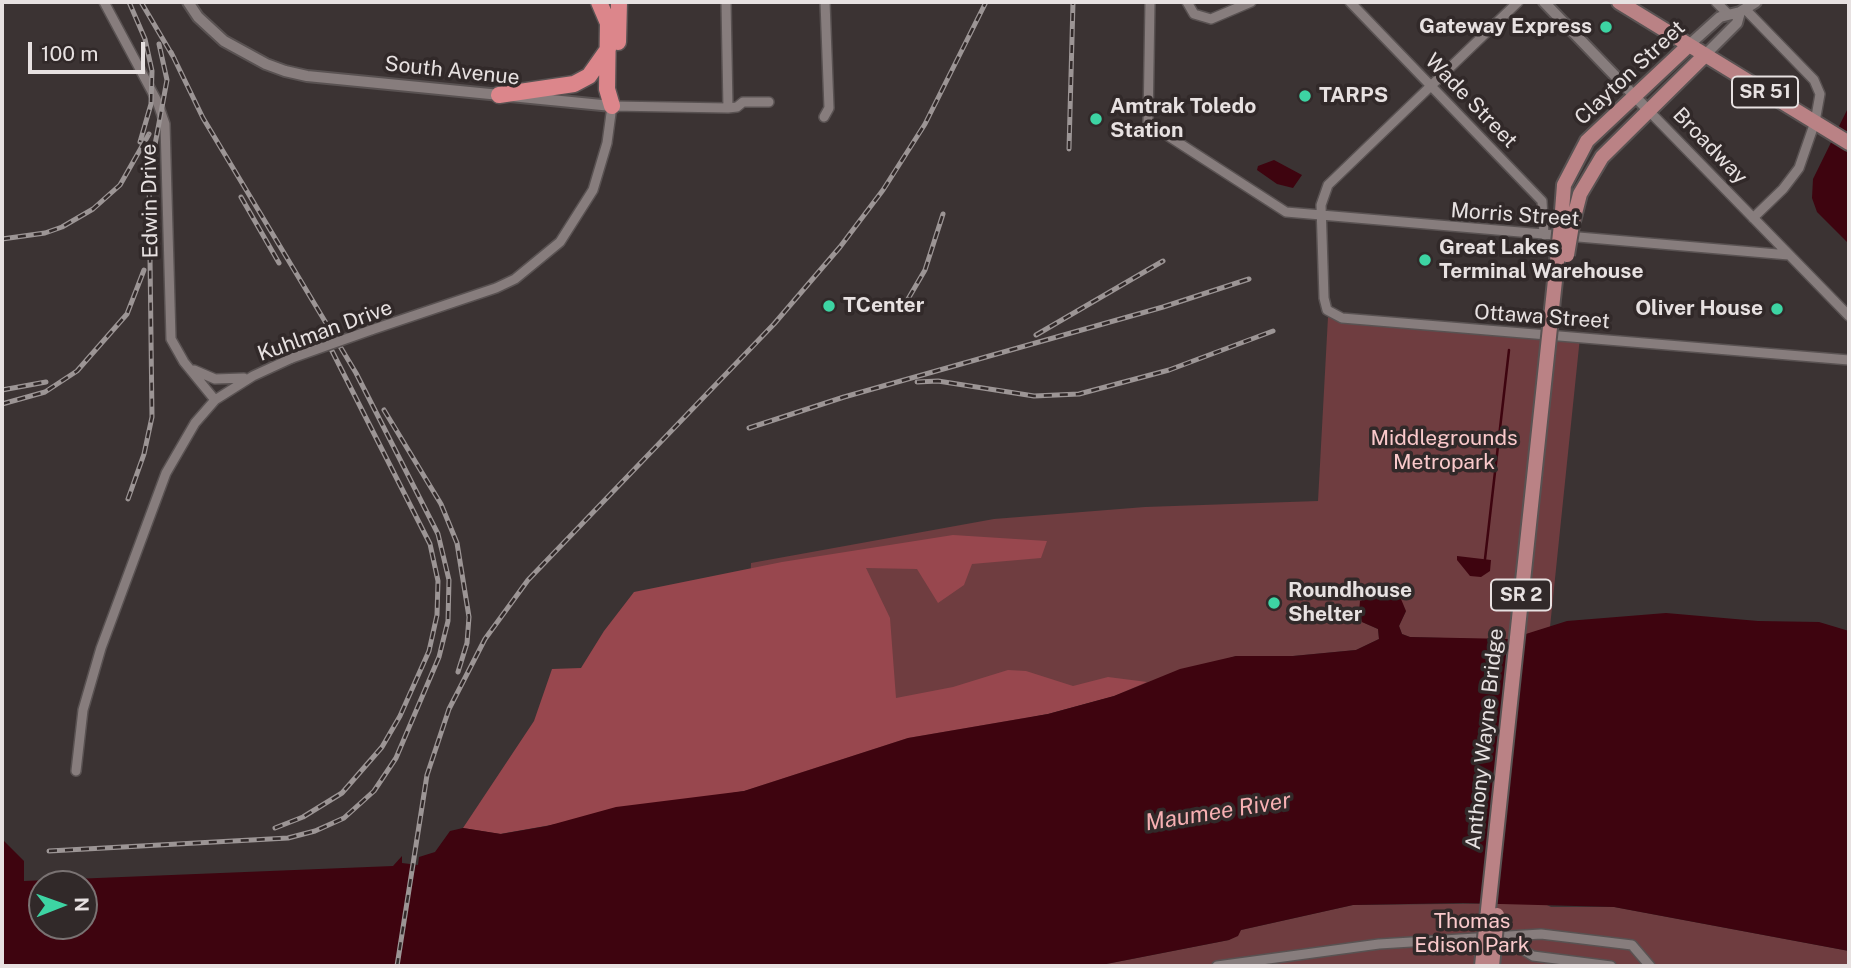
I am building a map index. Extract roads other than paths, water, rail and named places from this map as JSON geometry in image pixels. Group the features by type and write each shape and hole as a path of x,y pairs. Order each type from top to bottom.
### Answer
{"highway":[{"path":"599,2 608,23 607,89 612,106"},
{"path":"612,106 618,90 620,2"},
{"path":"499,95 574,85 589,76 608,49"}],"main road":[{"path":"1619,2 1705,55"},
{"name":"Clayton Street","path":"1566,224 1562,196 1573,162 1593,134 1689,45"},
{"name":"Clayton Street","path":"1566,224 1594,168 1616,139 1705,55"},
{"name":"SR 51","path":"1705,55 1849,143"},
{"name":"Anthony Wayne Bridge","path":"1482,966 1566,224"},
{"name":"Anthony Wayne Bridge","path":"1492,966 1566,224"}],"street":[{"name":"Edwin Drive","path":"104,2 157,101 165,124 171,339 184,362 215,400"},
{"name":"South Avenue","path":"188,2 198,17 224,41 265,64 307,76 612,106 732,108 743,102 769,102"},
{"path":"726,2 732,108"},
{"path":"824,117 829,108 825,2"},
{"name":"Morris Street","path":"1150,2 1148,123 1286,212 1321,218 1788,256"},
{"path":"1187,2 1191,11 1202,18 1216,18 1251,2"},
{"name":"Wade Street","path":"1350,2 1542,201 1544,235"},
{"path":"1321,218 1322,195 1328,185 1518,2"},
{"name":"Broadway","path":"1544,2 1849,316"},
{"path":"1716,2 1727,13"},
{"name":"Clayton Street","path":"1689,45 1727,13 1742,10 1756,2"},
{"path":"1742,10 1814,80 1820,94 1820,125 1794,176 1753,218"},
{"name":"Clayton Street","path":"1705,55 1737,23 1742,10"},
{"name":"Kuhlman Drive","path":"76,771 83,710 94,673 166,473 195,423 215,400 253,376 292,358 496,288 515,279 560,242 593,190 607,144 612,106"},
{"name":"Ottawa Street","path":"1321,218 1324,304 1331,314 1342,318 1849,360"},
{"path":"184,362 195,371 215,379 237,380 253,376"},
{"path":"1217,966 1379,944 1551,935 1623,943 1639,950 1650,966"},
{"path":"1493,936 1509,940 1533,956 1611,966"}],"water":[{"path":"1849,106 1849,244 1817,212 1812,198 1813,179"},
{"path":"1274,160 1302,175 1293,188 1277,184 1257,170 1258,166"},
{"path":"1457,556 1491,560 1490,571 1481,577 1470,576 1457,560"},
{"name":"Maumee River","path":"1379,593 1390,593 1401,599 1406,611 1399,626 1402,634 1410,637 1510,639 1567,621 1666,613 1758,621 1819,622 1849,631 1849,951 1614,907 1463,903 1353,905 1241,930 1238,936 1229,940 1096,966 2,966 2,839 24,861 24,881 28,881 28,940 98,940 98,878 393,866 402,856 402,863 418,865 419,857 435,852 450,831 463,828 501,834 547,826 616,807 744,791 908,738 1048,714 1114,696 1180,669 1236,656 1293,656 1356,650 1379,639 1378,629 1362,622 1360,601"}],"waterway":[{"path":"1485,559 1509,350"}],"railway":[{"path":"129,2 145,39 152,71 151,104 140,142"},
{"path":"141,2 174,58"},
{"path":"397,966 427,775 449,709 485,639 528,580 774,324 840,247 883,190 925,124 986,2"},
{"path":"1069,149 1073,2"},
{"path":"128,499 144,454 152,417 149,177 167,80 159,44"},
{"path":"49,851 288,838 315,831 344,818 374,791 396,758 439,657 448,621 449,580 438,534 356,373 203,118 171,52"},
{"path":"2,239 45,233 62,227 93,209 120,185 149,134"},
{"path":"241,197 279,263"},
{"path":"901,311 925,270 943,214"},
{"path":"1036,335 1163,261"},
{"path":"2,404 45,392 77,371 127,314 144,270"},
{"path":"749,428 844,397 1163,307 1249,279"},
{"path":"917,382 938,381 1034,396 1079,394 1169,370 1273,331"},
{"path":"275,828 303,817 342,793 382,747 400,716 429,651 437,615 438,581 430,544 330,347"},
{"path":"2,390 46,382"},
{"path":"384,410 441,504 457,543 469,617 467,643 458,672"}],"place":[{"name":"Gateway Express","path":"1606,27"},
{"name":"TARPS","path":"1305,96"},
{"name":"Amtrak Toledo Station","path":"1096,119"},
{"name":"Great Lakes Terminal Warehouse","path":"1425,260"},
{"name":"TCenter","path":"829,306"},
{"name":"Oliver House","path":"1777,309"},
{"name":"Roundhouse Shelter","path":"1274,603"}],"park label":[{"name":"Middlegrounds Metropark","path":"1444,451"},
{"name":"Thomas Edison Park","path":"1472,934"}]}
